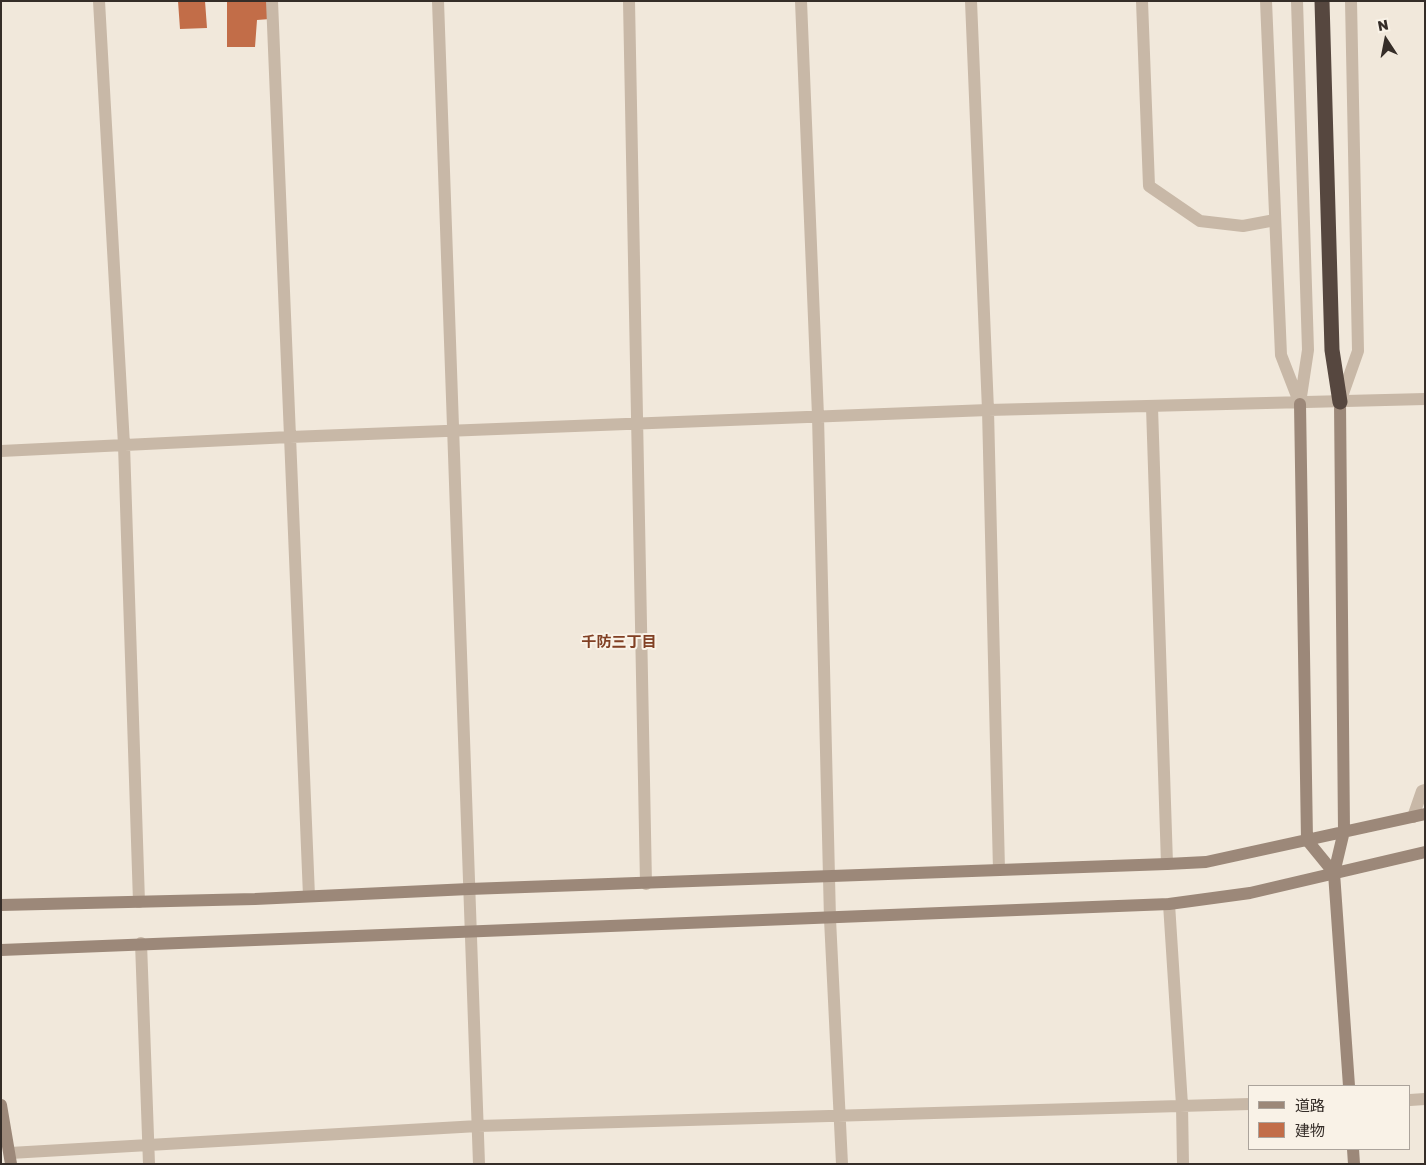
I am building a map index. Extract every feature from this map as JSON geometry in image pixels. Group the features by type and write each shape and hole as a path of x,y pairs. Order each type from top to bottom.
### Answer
{"highway":[{"path":"1322,1 1332,350 1340,402"}],"street":[{"path":"99,1 124,445 139,902"},
{"path":"272,1 309,896"},
{"path":"438,1 479,1164"},
{"path":"629,1 646,884"},
{"path":"801,1 818,416 830,919 842,1164"},
{"path":"971,1 988,410 999,870"},
{"path":"1142,1 1149,186 1200,221 1243,226 1274,220"},
{"path":"1266,1 1281,356 1300,404"},
{"path":"1296,1 1308,350 1300,404 1307,840 1334,873"},
{"path":"1349,1085 1334,873 1344,832 1340,402 1358,351 1351,1"},
{"path":"1,451 290,437 818,416 988,410 1425,400"},
{"path":"1152,407 1167,864"},
{"path":"1,905 309,896 469,888 646,884 1206,862 1419,815 1422,791 1425,790"},
{"path":"1,950 140,943 830,919 1169,904 1250,893 1425,852"},
{"path":"1169,904 1182,1105 1183,1164"},
{"path":"140,943 149,1164"},
{"path":"1411,1100 1425,1099"},
{"path":"1,1105 10,1158 148,1146 478,1126 841,1114 1248,1104"},
{"path":"1353,1150 1354,1164"}],"building":[{"path":"178,1 205,1 207,28 180,29"},
{"path":"227,1 270,1 270,19 257,20 255,47 227,47"}],"district":[{"name":"千防三丁目","path":"619,642"}]}
